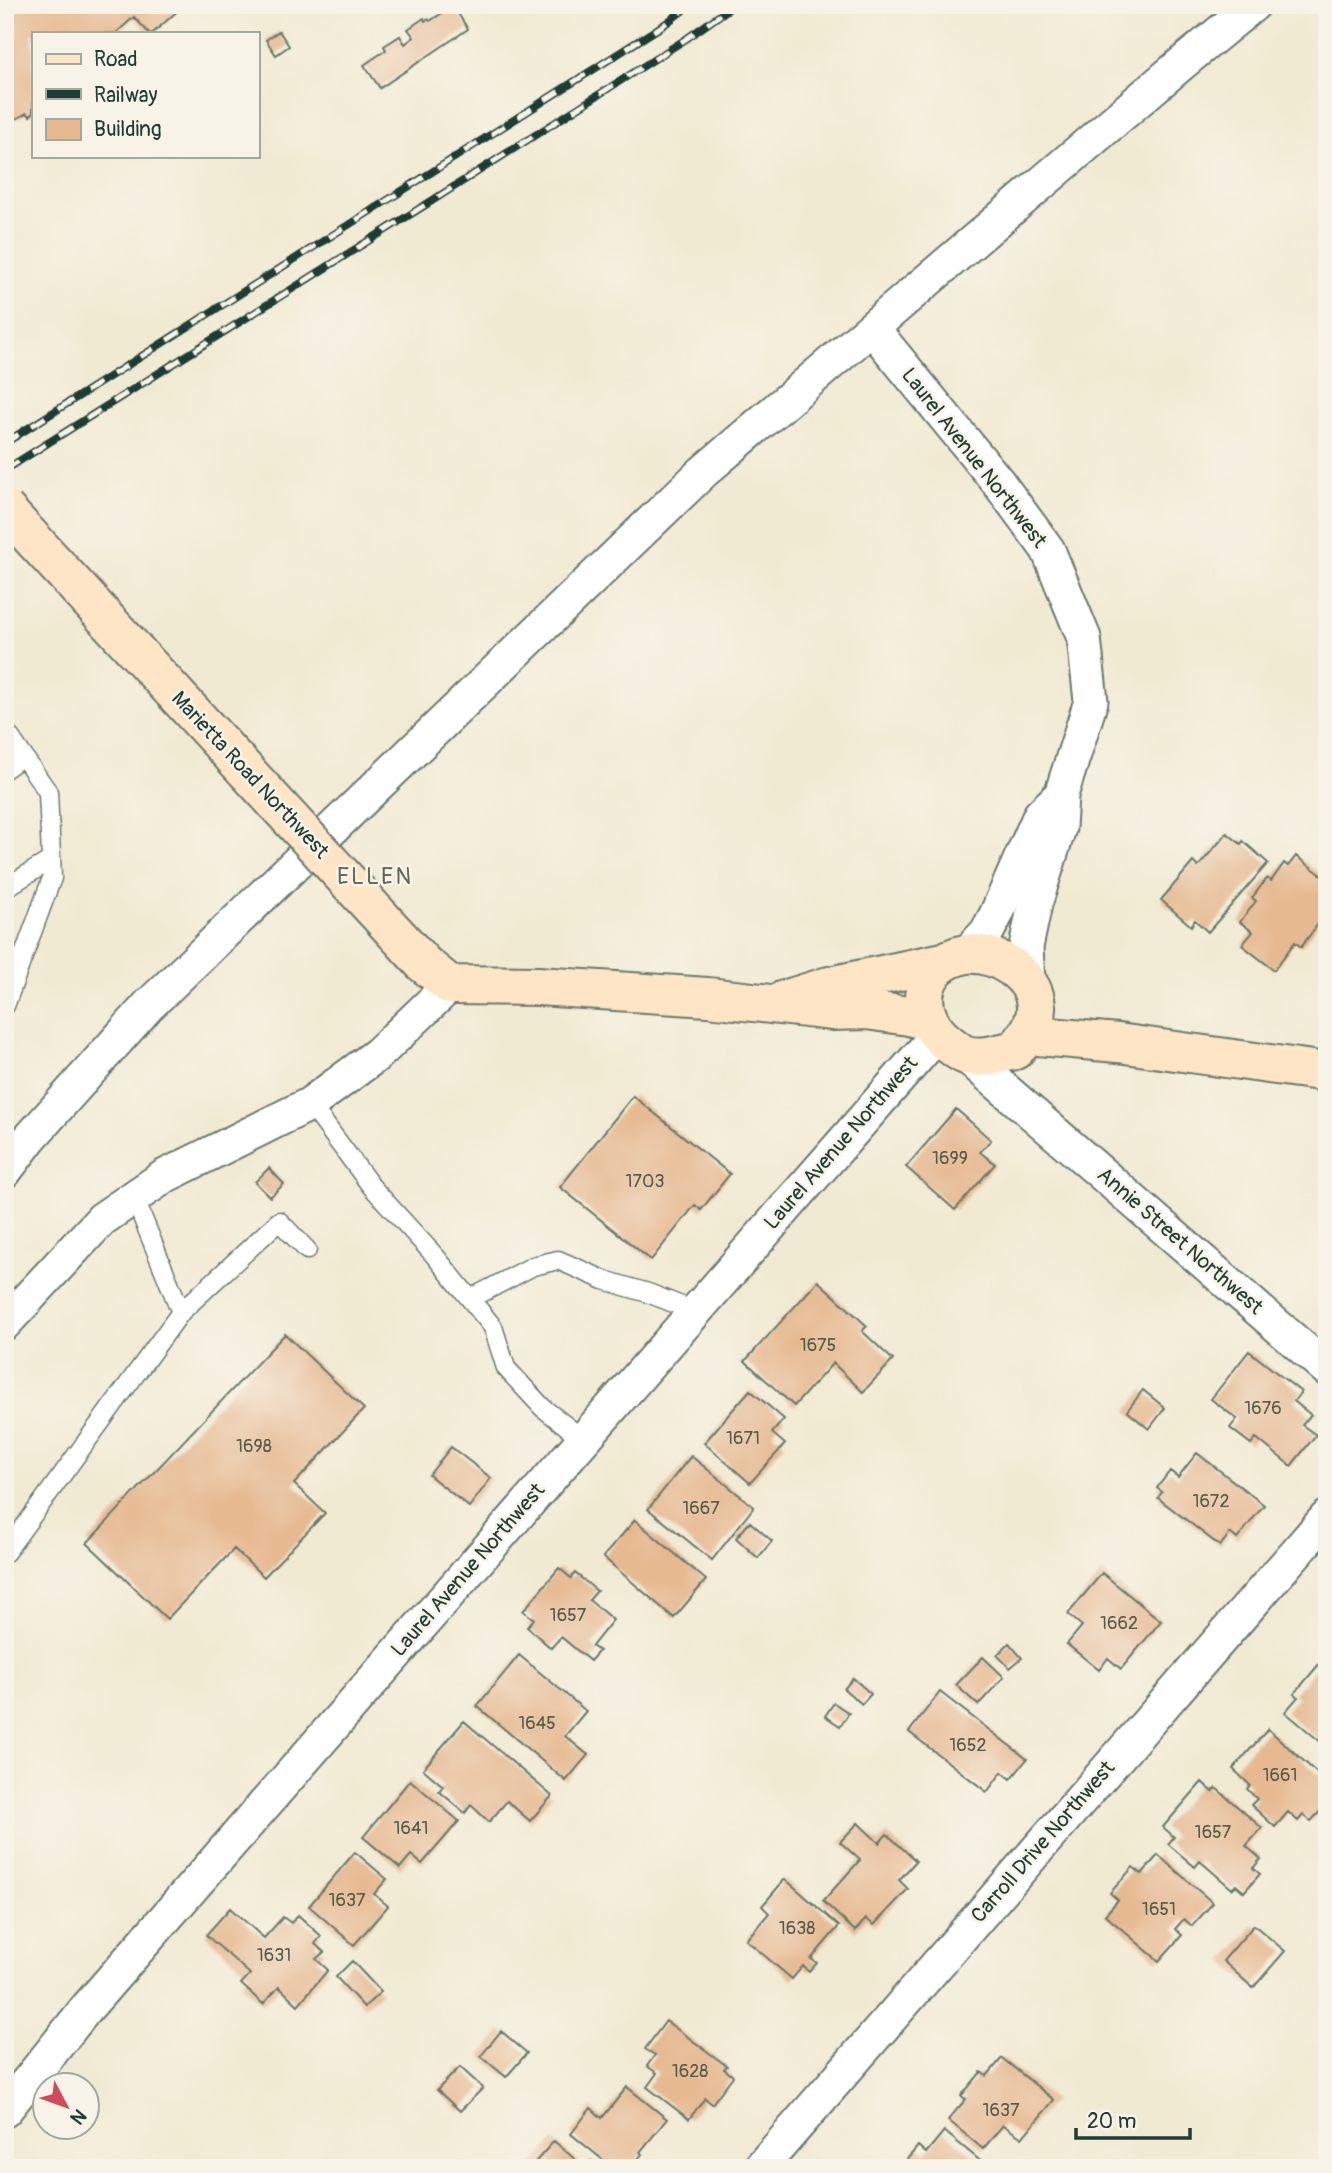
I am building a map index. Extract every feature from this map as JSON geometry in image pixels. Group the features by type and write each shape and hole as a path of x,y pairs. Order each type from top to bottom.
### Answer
{"main road":[{"name":"Marietta Road Northwest","path":"5,509 437,975"},
{"path":"772,1004 829,986 954,958 990,957 1006,964 1027,1018"},
{"path":"943,1037 923,1005 931,975 954,958"},
{"path":"437,975 538,986 708,997 833,1011 866,1010 988,1056 1027,1018"},
{"path":"1027,1018 1118,1043 1327,1072"}],"street":[{"path":"5,1171 30,1138 148,1006 703,472 1253,5"},
{"name":"Laurel Avenue Northwest","path":"872,328 998,482 1048,550 1084,638 1091,701 1061,795"},
{"path":"954,958 987,932 1040,815 1061,795"},
{"path":"1034,1113 1032,1099 1022,1077 1027,1018 1026,947 1035,904 1059,828 1061,795"},
{"path":"5,1323 102,1219 165,1176 310,1104 378,1054 437,975"},
{"name":"Laurel Avenue Northwest","path":"5,2110 85,2010 694,1311 943,1037"},
{"name":"Annie Street Northwest","path":"943,1037 1327,1369"},
{"name":"Carroll Drive Northwest","path":"760,2168 1327,1517"}],"lane":[{"path":"5,730 48,792 52,878 5,1006"},
{"path":"5,769 23,757"},
{"path":"5,888 51,859"},
{"path":"310,1104 371,1186 435,1256 493,1327 506,1368 543,1408 583,1439"},
{"path":"134,1196 181,1312"},
{"path":"5,1553 181,1312 279,1221 307,1250"},
{"path":"470,1299 533,1266 558,1261 694,1311"}],"building":[{"path":"5,5 184,5 154,32 148,32 134,17 117,32 32,32 32,114 30,116 27,113 16,119 5,105"},
{"path":"453,6 468,29 380,88 364,65 386,50 384,46 400,36 405,44 414,37 408,29 424,18 425,21 430,21"},
{"path":"279,31 289,46 276,55 266,40"},
{"path":"1227,833 1241,844 1243,841 1268,863 1208,932 1195,920 1191,926 1161,900 1193,862 1198,867"},
{"path":"1296,856 1327,879 1327,905 1318,917 1321,920 1301,947 1295,942 1274,970 1242,945 1253,932 1240,922 1256,901 1252,898 1267,878 1271,881 1284,863 1288,866"},
{"path":"633,1096 730,1174 701,1210 695,1205 651,1260 560,1187"},
{"path":"956,1109 991,1140 980,1152 995,1164 955,1210 906,1167"},
{"path":"269,1168 284,1184 270,1197 255,1182"},
{"path":"818,1281 867,1326 862,1331 893,1360 863,1392 833,1363 794,1406 745,1361"},
{"path":"285,1334 364,1409 294,1484 325,1513 264,1577 234,1549 167,1619 87,1543"},
{"path":"1249,1351 1301,1392 1294,1401 1311,1415 1302,1425 1316,1435 1291,1466 1256,1438 1251,1444 1230,1428 1237,1419 1211,1399"},
{"path":"750,1390 784,1419 772,1433 785,1444 750,1483 704,1443"},
{"path":"1143,1390 1165,1408 1149,1429 1127,1411"},
{"path":"451,1447 491,1478 469,1507 429,1475"},
{"path":"1197,1453 1264,1505 1237,1539 1230,1533 1220,1546 1158,1498 1162,1492 1157,1488 1170,1471 1178,1477"},
{"path":"691,1456 754,1507 712,1560 648,1509"},
{"path":"635,1520 706,1580 674,1618 603,1557"},
{"path":"750,1522 772,1541 758,1558 736,1538"},
{"path":"559,1568 571,1578 575,1573 597,1591 589,1600 613,1620 592,1646 599,1651 590,1661 561,1637 551,1648 527,1627 534,1619 523,1611"},
{"path":"1102,1573 1161,1621 1121,1669 1108,1658 1099,1670 1067,1644 1082,1626 1068,1614"},
{"path":"1009,1643 1022,1658 1010,1668 997,1655"},
{"path":"519,1655 586,1711 565,1736 588,1755 566,1781 477,1706"},
{"path":"983,1657 1004,1677 978,1705 956,1685"},
{"path":"1320,1663 1325,1667 1327,1664 1327,1740 1323,1744 1285,1712 1298,1697 1294,1694"},
{"path":"853,1678 871,1694 862,1704 844,1689"},
{"path":"940,1692 1027,1759 1011,1779 1002,1772 987,1792 909,1732"},
{"path":"834,1703 849,1713 840,1726 825,1716"},
{"path":"464,1721 552,1796 530,1821 507,1801 489,1822 471,1805 465,1813 439,1791 443,1786 423,1769"},
{"path":"1268,1729 1327,1782 1327,1804 1311,1821 1303,1815 1298,1821 1288,1812 1275,1827 1251,1805 1257,1799 1247,1789 1250,1785 1233,1769"},
{"path":"410,1780 459,1821 422,1864 411,1855 400,1868 363,1837"},
{"path":"1202,1782 1213,1792 1216,1788 1262,1828 1246,1846 1261,1859 1253,1868 1260,1874 1244,1892 1236,1885 1232,1889 1200,1861 1195,1867 1168,1844 1174,1837 1163,1827"},
{"path":"858,1823 879,1843 887,1834 916,1861 899,1880 908,1889 874,1925 866,1919 855,1931 823,1901 860,1860 840,1842"},
{"path":"355,1852 387,1879 374,1894 388,1906 354,1945 309,1906"},
{"path":"1158,1855 1213,1903 1192,1926 1184,1919 1175,1929 1182,1935 1159,1961 1105,1915 1118,1900 1110,1893 1133,1867 1142,1874"},
{"path":"785,1879 839,1926 811,1959 817,1963 809,1972 803,1966 792,1979 746,1940 769,1913 762,1906"},
{"path":"230,1908 264,1938 283,1917 291,1923 298,1915 321,1936 315,1944 324,1952 316,1959 328,1970 298,2005 279,1987 263,2004 241,1984 250,1974 206,1935"},
{"path":"1254,1925 1285,1951 1253,1988 1223,1961"},
{"path":"352,1961 381,1992 364,2007 336,1977"},
{"path":"666,2021 727,2066 724,2069 733,2076 712,2104 705,2098 689,2119 647,2087 657,2073 647,2066 655,2055 645,2049"},
{"path":"501,2031 527,2053 506,2077 481,2056"},
{"path":"1002,2058 1054,2100 1022,2138 1003,2125 983,2149 948,2120 966,2099 961,2096 981,2072 987,2076"},
{"path":"460,2067 483,2088 460,2111 437,2090"},
{"path":"627,2087 667,2119 640,2152 642,2154 635,2163 631,2161 625,2168 613,2168 571,2134 591,2108 602,2118"},
{"path":"944,2131 989,2168 900,2168 918,2146 926,2153"},
{"path":"554,2141 585,2168 530,2168"},
{"path":"591,2161 599,2168 585,2168"}],"railway":[{"path":"5,443 665,24 690,5"},
{"path":"5,470 686,39 734,5"}],"district":[{"name":"ELLEN","path":"375,876"}]}
